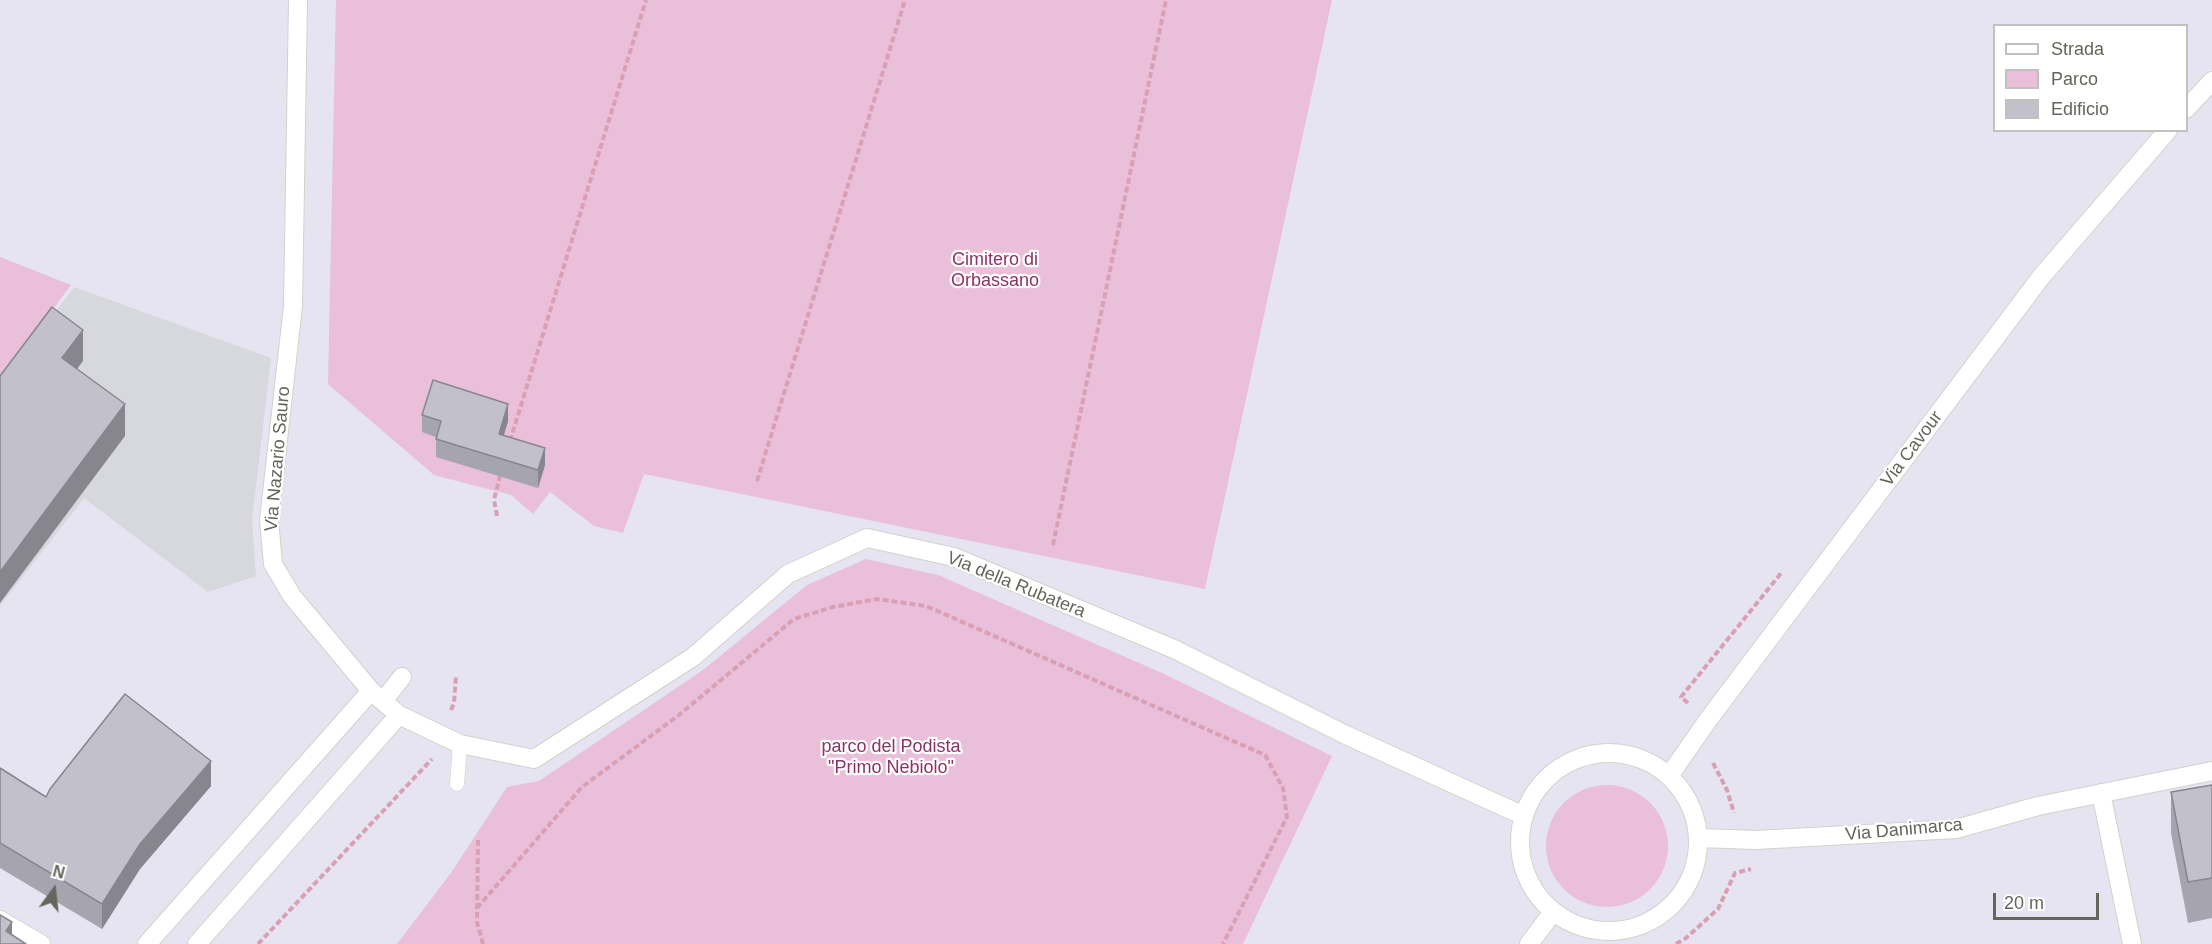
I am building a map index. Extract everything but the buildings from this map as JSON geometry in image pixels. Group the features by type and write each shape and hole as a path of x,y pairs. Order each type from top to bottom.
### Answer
{"street":[{"name":"Via Nazario Sauro","path":"298,0 293,306 269,520 273,564 292,596 377,696"},
{"path":"2188,108 2212,81"},
{"name":"Via Cavour","path":"1669,776 1708,720 2041,277 2166,132"},
{"name":"Via della Rubatera","path":"377,696 399,715 460,744 534,759 693,657 789,574 867,538 954,557 1174,649 1346,735 1524,816"},
{"path":"147,944 377,696 402,677"},
{"path":"197,944 213,936 399,715"},
{"path":"1615,753 1644,760 1669,776 1690,804 1695,815 1699,838 1696,867 1683,893 1663,915 1637,928 1608,932 1579,927 1553,912 1535,892 1523,869 1520,842 1524,816 1537,789 1558,768 1585,756 1615,753"},
{"name":"Via Danimarca","path":"1699,838 1756,840 1956,829 2038,806 2212,771"},
{"path":"2101,793 2132,944"},
{"path":"1529,944 1553,912"},
{"path":"0,920 41,944"}],"lane":[{"path":"457,784 460,744"}],"path":[{"path":"510,442 646,0"},
{"path":"757,481 906,0"},
{"path":"1053,545 1166,0"},
{"path":"497,516 494,500 500,476"},
{"path":"477,908 582,787 679,715 794,619 833,607 877,599 926,606 1265,755 1283,788 1287,817 1223,944"},
{"path":"258,944 435,755 454,702 456,676"},
{"path":"1676,944 1718,909 1735,873 1758,868 1754,815 1734,815 1727,790 1712,763 1718,755"},
{"path":"478,840 477,922 483,944"}],"shaded area":[{"path":"74,287 271,358 252,520 256,576 208,592 84,498 0,606 0,386"}],"green space":[{"name":"Cimitero di Orbassano","path":"336,0 1332,0 1205,589 644,474 623,533 594,526 550,492 533,514 511,495 434,475 328,384"},
{"path":"0,257 71,285 0,380"},
{"name":"parco del Podista \"Primo Nebiolo\"","path":"866,559 938,575 1162,673 1332,756 1243,944 397,944 451,873 507,787 539,781 703,670 807,585"},
{"path":"1607,785 1630,789 1650,803 1664,823 1668,846 1664,869 1650,889 1630,903 1607,907 1584,903 1564,889 1550,869 1546,846 1550,823 1564,803 1584,789"}]}
